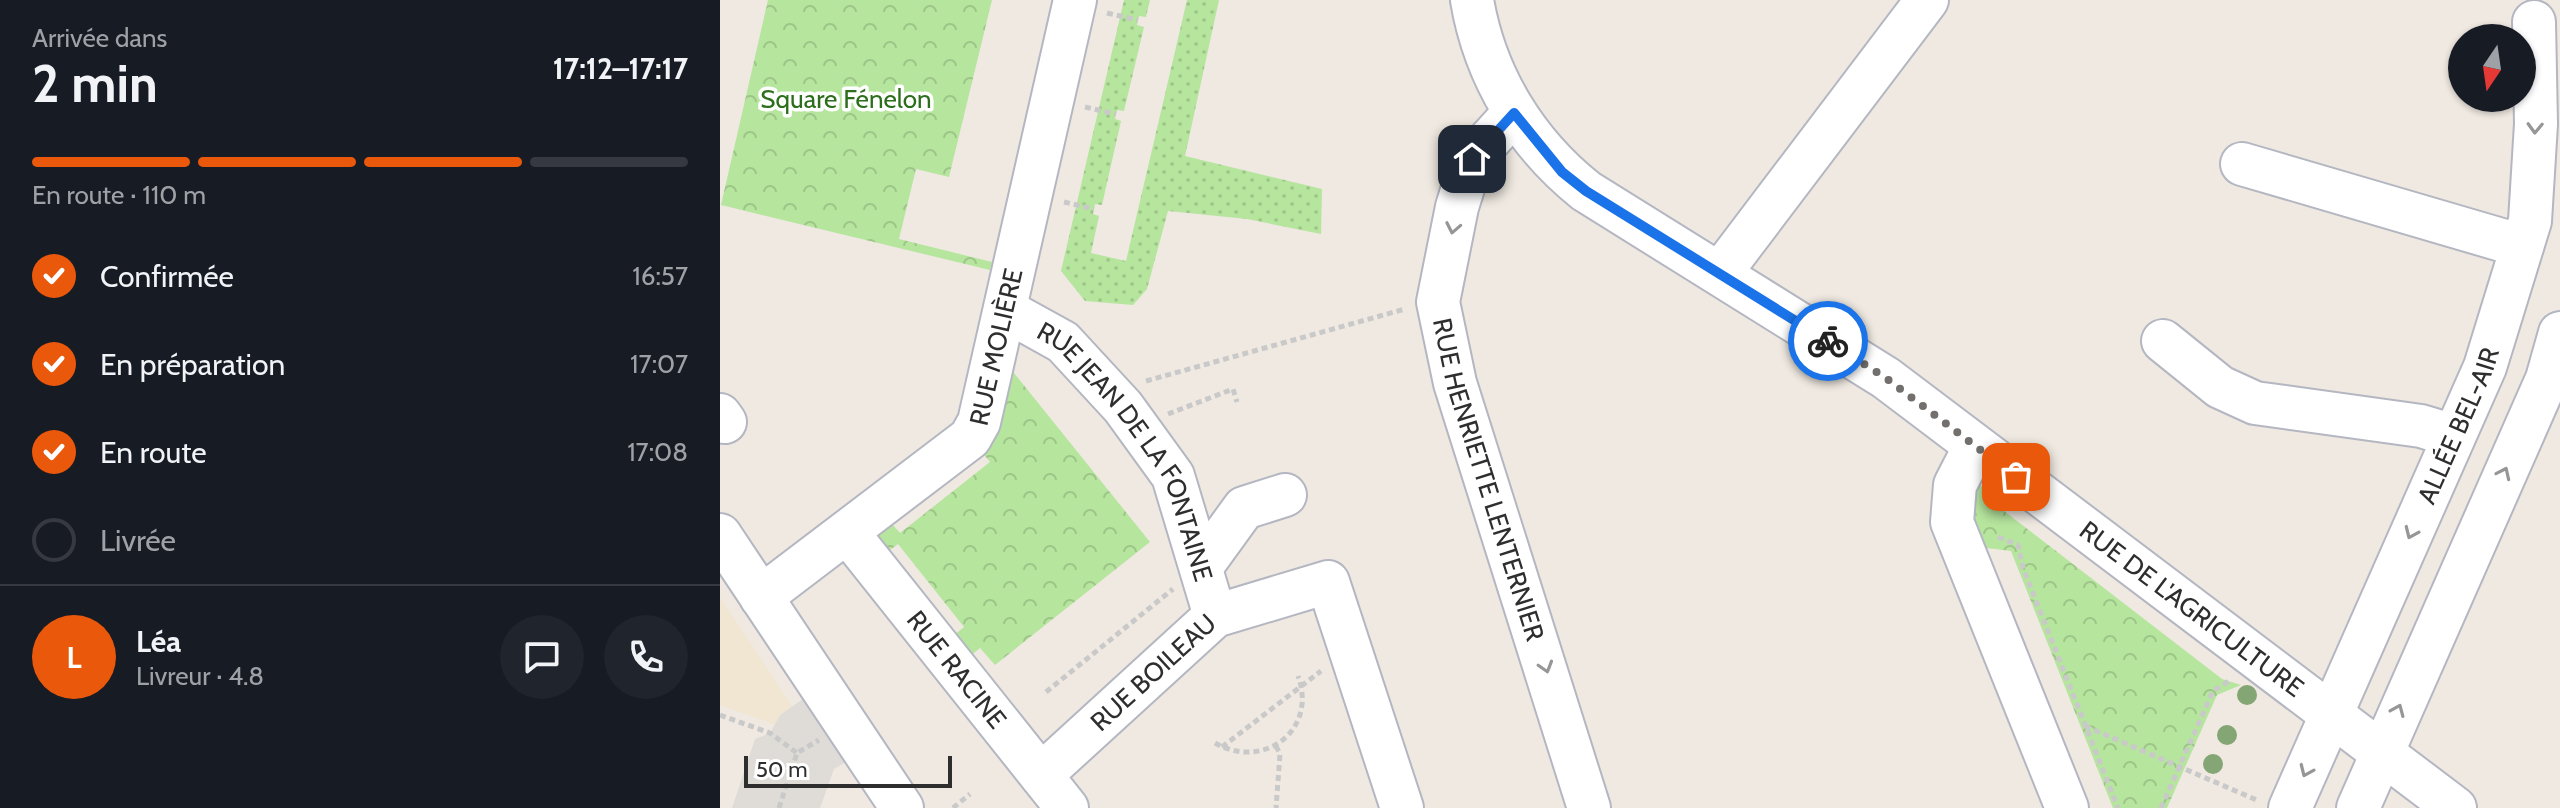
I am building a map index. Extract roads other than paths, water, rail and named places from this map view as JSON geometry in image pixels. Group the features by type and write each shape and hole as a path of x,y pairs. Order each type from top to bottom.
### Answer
{"street":[{"name":"RUE MOLIÈRE","path":"761,597 970,438 979,422 1075,0"},
{"name":"RUE DE L'AGRICULTURE","path":"1472,0 1497,83 1514,113 1562,172 1586,191 1721,272 1886,378 2455,808"},
{"path":"1721,272 1927,0"},
{"name":"ALLÉE BEL-AIR","path":"2277,805 2331,715 2485,367 2530,221 2536,124 2536,18"},
{"name":"RUE HENRIETTE LENTERNIER","path":"1514,113 1472,159 1457,207 1438,302 1455,383 1589,808"},
{"path":"2242,164 2522,246"},
{"name":"RUE JEAN DE LA FONTAINE","path":"1005,310 1063,342 1142,407 1173,476 1215,616"},
{"path":"2358,808 2380,752 2547,379 2560,333"},
{"path":"2163,341 2220,387 2255,403 2421,426 2454,436"},
{"path":"1975,446 1955,485 1952,522 2067,808"},
{"path":"1202,566 1244,508 1285,495"},
{"name":"RUE RACINE","path":"847,532 1067,808"},
{"path":"720,535 902,808"},
{"name":"RUE BOILEAU","path":"1041,775 1215,616 1328,582 1402,808"}],"park label":[{"name":"Square Fénelon","path":"846,99"}]}
